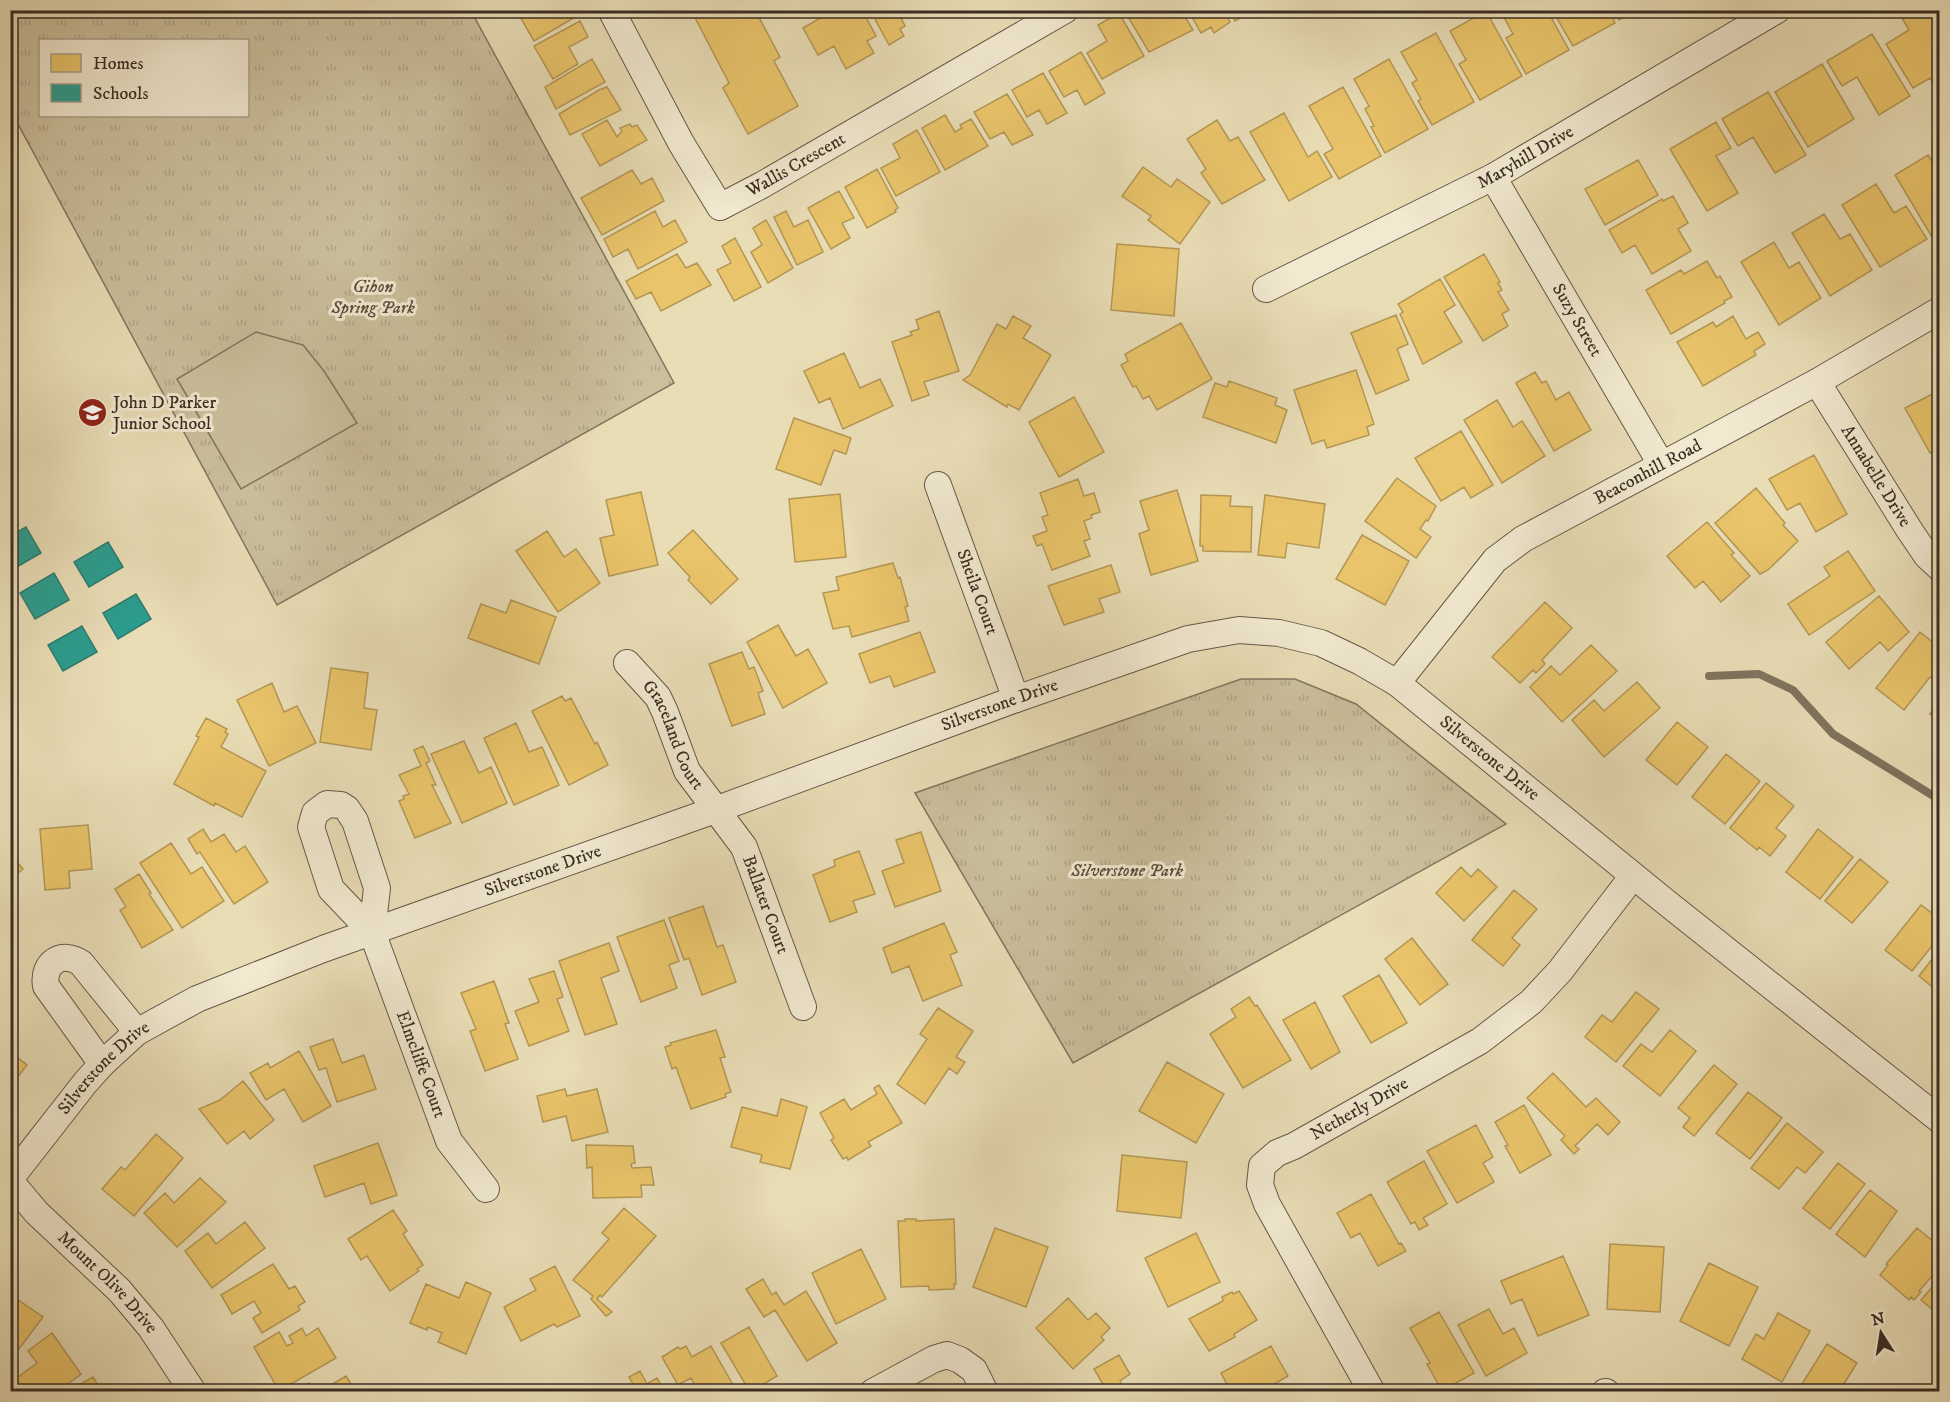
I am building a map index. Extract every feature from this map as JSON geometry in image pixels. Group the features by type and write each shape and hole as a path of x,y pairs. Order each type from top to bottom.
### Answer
{"street":[{"name":"Wallis Crescent","path":"611,10 681,143 720,207 1065,10"},
{"name":"Maryhill Drive","path":"1266,289 1492,177 1777,10"},
{"name":"Suzy Street","path":"1492,177 1661,464"},
{"name":"Beaconhill Road","path":"1397,683 1495,560 1523,539 1817,382 1940,310"},
{"name":"Annabelle Drive","path":"1817,382 1910,531 1927,556 1940,568"},
{"name":"Sheila Court","path":"938,485 1016,699"},
{"name":"Silverstone Drive","path":"10,1180 102,1064 136,1032 197,999 323,949 715,810 1016,699 1188,639 1239,630 1279,633 1322,644 1359,661 1397,683 1633,876 1940,1120"},
{"name":"Graceland Court","path":"627,663 658,697 687,771 715,810"},
{"name":"Ballater Court","path":"715,810 744,847 748,856 802,1007"},
{"name":"Netherly Drive","path":"1372,1392 1267,1204 1260,1185 1262,1166 1276,1153 1294,1146 1480,1041 1531,1002 1560,971 1633,876"},
{"name":"Elmcliffe Court","path":"372,932 449,1141 486,1189"},
{"path":"102,1064 46,986 45,972 54,961 68,957 81,963 136,1032"},
{"name":"Mount Olive Drive","path":"10,1180 37,1213 119,1290 151,1328 193,1392"},
{"path":"873,1392 934,1359 948,1355 974,1370 985,1392"}],"green space":[{"name":"Gihon Spring Park","path":"10,11 471,11 674,383 277,605 11,111"},
{"path":"256,332 303,345 324,371 357,423 241,489 177,379"},
{"name":"Silverstone Park","path":"1241,679 1295,679 1356,704 1506,824 1073,1063 915,793"}],"building: Homes":[{"path":"516,10 576,10 579,15 534,41"},
{"path":"691,10 755,10 780,57 774,61 798,106 748,134 723,88 729,83"},
{"path":"834,10 862,10 876,36 867,41 874,53 846,69 834,46 818,55 803,28"},
{"path":"870,10 897,10 905,26 900,29 904,36 889,45"},
{"path":"1124,10 1155,10 1158,16 1167,10 1181,10 1193,30 1149,52"},
{"path":"1188,10 1224,10 1230,22 1214,33 1211,27 1201,33"},
{"path":"1229,10 1250,10 1251,12 1235,21"},
{"path":"1500,10 1547,10 1569,50 1526,74 1506,38 1513,34"},
{"path":"1564,10 1609,10 1615,23 1573,46 1555,15"},
{"path":"1614,10 1636,10 1619,20"},
{"path":"1915,10 1929,10 1940,28 1939,93 1930,78 1913,88 1886,44 1909,30 1902,18"},
{"path":"1486,11 1522,76 1480,100 1459,64 1466,60 1450,31"},
{"path":"1119,13 1144,56 1102,79 1087,53 1107,41 1098,25"},
{"path":"580,21 588,37 569,47 578,64 553,79 534,46"},
{"path":"1436,33 1474,102 1432,125 1418,101 1421,99 1412,83 1417,80 1401,52"},
{"path":"1872,34 1910,96 1879,115 1857,77 1842,86 1827,61"},
{"path":"1081,52 1105,93 1085,105 1077,90 1064,97 1049,71"},
{"path":"592,59 605,82 556,109 545,87"},
{"path":"1389,59 1428,129 1385,153 1371,127 1374,126 1365,109 1369,106 1354,79"},
{"path":"1822,64 1854,119 1808,147 1775,92"},
{"path":"1043,73 1067,113 1047,124 1039,110 1027,117 1012,90"},
{"path":"607,87 621,110 570,135 559,114"},
{"path":"1343,87 1381,156 1339,179 1324,154 1333,149 1309,106"},
{"path":"1768,92 1806,155 1775,173 1753,137 1738,146 1722,119"},
{"path":"1007,94 1033,135 1012,145 1004,132 990,139 974,112"},
{"path":"1284,113 1308,157 1317,151 1332,177 1289,201 1250,132"},
{"path":"945,115 955,132 962,128 960,125 971,119 988,146 945,170 922,128"},
{"path":"607,120 617,137 622,131 620,128 630,124 632,127 637,125 647,140 600,166 582,134"},
{"path":"1217,120 1230,141 1238,137 1265,180 1222,204 1201,173 1206,169 1187,139"},
{"path":"1716,122 1731,148 1716,156 1738,193 1707,211 1670,149"},
{"path":"917,130 940,172 896,196 881,168 900,158 893,144"},
{"path":"1928,155 1940,174 1940,233 1932,237 1895,175"},
{"path":"1638,160 1658,195 1605,225 1585,189"},
{"path":"1143,167 1171,187 1177,179 1210,202 1180,244 1148,220 1151,216 1122,196"},
{"path":"877,169 898,208 896,212 867,228 845,187"},
{"path":"632,170 641,184 652,178 664,201 602,235 581,198"},
{"path":"1876,184 1894,213 1906,206 1927,239 1880,267 1842,205"},
{"path":"839,191 854,218 842,223 850,238 831,249 808,208"},
{"path":"1673,196 1688,223 1678,229 1691,251 1652,274 1635,245 1622,253 1609,230 1662,199 1663,201"},
{"path":"655,211 663,227 675,220 687,242 638,269 628,249 613,257 604,239"},
{"path":"786,211 794,227 808,220 823,252 797,265 774,217"},
{"path":"1824,214 1840,239 1850,234 1872,270 1830,296 1792,233"},
{"path":"766,220 793,268 768,283 751,252 762,245 753,228"},
{"path":"735,238 761,287 734,301 717,270 731,263 722,246"},
{"path":"1774,242 1789,268 1799,262 1821,298 1779,325 1741,262"},
{"path":"1117,244 1179,249 1174,316 1111,310"},
{"path":"677,254 686,268 697,263 711,285 661,311 651,292 636,299 626,281"},
{"path":"1484,254 1500,282 1498,283 1502,290 1498,292 1509,310 1502,314 1508,326 1483,341 1444,277"},
{"path":"1707,261 1717,278 1720,276 1732,297 1671,334 1646,290 1681,270 1684,274"},
{"path":"1440,279 1455,305 1444,312 1462,342 1423,364 1400,314 1403,312 1398,304"},
{"path":"939,311 959,371 924,382 929,395 912,401 892,342 912,335 910,332 919,329 916,320"},
{"path":"1396,315 1408,344 1397,349 1409,380 1376,394 1351,333"},
{"path":"1013,316 1031,326 1023,338 1051,355 1019,410 1008,404 1007,407 963,380 970,375 997,324 1006,329"},
{"path":"1733,316 1746,339 1758,332 1765,344 1754,351 1756,355 1703,386 1677,342 1713,322 1716,327"},
{"path":"1181,323 1212,379 1157,410 1149,396 1143,399 1136,386 1133,387 1121,365 1128,361 1125,354"},
{"path":"844,353 860,388 880,379 893,406 843,429 830,398 819,403 804,371"},
{"path":"1356,370 1374,424 1367,427 1369,435 1327,448 1324,440 1312,444 1294,390"},
{"path":"1535,372 1542,383 1546,381 1556,400 1569,392 1591,430 1554,451 1516,383"},
{"path":"1229,381 1277,398 1275,405 1287,410 1276,443 1203,417 1215,383 1227,387"},
{"path":"1940,390 1940,447 1930,453 1905,408"},
{"path":"1074,397 1104,452 1059,477 1029,422"},
{"path":"1497,400 1513,427 1522,421 1545,456 1502,483 1464,420"},
{"path":"794,418 851,438 846,454 834,450 821,485 776,469"},
{"path":"1461,431 1493,485 1471,498 1464,487 1441,501 1415,458"},
{"path":"1814,455 1847,514 1816,532 1800,503 1787,510 1769,479"},
{"path":"1397,478 1436,506 1428,521 1426,520 1420,529 1431,537 1416,558 1365,521"},
{"path":"1078,479 1084,496 1094,493 1100,512 1084,521 1090,539 1084,541 1090,556 1052,570 1042,544 1037,546 1033,536 1047,531 1042,517 1048,515 1040,493"},
{"path":"1756,488 1785,523 1783,525 1798,541 1768,570 1760,574 1715,523"},
{"path":"1177,490 1198,561 1151,575 1139,534 1149,530 1140,501"},
{"path":"641,492 658,565 609,576 600,538 614,535 606,500"},
{"path":"840,494 846,557 795,562 789,499"},
{"path":"1201,495 1231,496 1230,506 1252,507 1251,552 1203,551 1203,546 1200,546"},
{"path":"1265,495 1325,504 1319,548 1287,543 1285,558 1258,555"},
{"path":"1707,522 1734,553 1731,555 1750,576 1721,602 1703,581 1695,588 1667,556"},
{"path":"693,530 738,579 711,604 688,580 690,577 668,553"},
{"path":"547,531 564,557 576,549 600,583 558,612 516,551"},
{"path":"1362,535 1409,561 1385,605 1336,579"},
{"path":"1848,551 1875,591 1809,635 1788,604 1830,576 1824,567"},
{"path":"893,563 898,578 900,577 908,606 905,607 909,621 852,637 849,626 833,629 823,593 839,590 836,577"},
{"path":"1111,565 1120,592 1099,599 1104,612 1064,625 1048,586"},
{"path":"1879,596 1909,632 1888,651 1880,642 1849,669 1826,642"},
{"path":"511,600 556,617 539,664 468,638 481,604 506,613"},
{"path":"1545,602 1572,628 1542,660 1545,664 1536,673 1533,670 1520,683 1492,657"},
{"path":"778,625 796,656 808,649 827,683 783,708 747,642"},
{"path":"920,632 935,672 894,687 890,676 870,683 859,654"},
{"path":"1920,632 1940,648 1940,684 1930,677 1904,710 1876,688"},
{"path":"1591,645 1617,671 1562,722 1530,687 1551,666 1560,675"},
{"path":"742,652 749,669 754,667 763,691 758,693 765,714 732,726 709,664"},
{"path":"331,668 368,673 364,708 377,710 371,750 320,742"},
{"path":"1637,682 1660,708 1604,757 1572,720 1594,700 1604,711"},
{"path":"272,683 284,712 297,706 316,743 269,766 237,700"},
{"path":"562,696 565,701 571,698 608,765 569,785 532,711"},
{"path":"1940,699 1940,720 1930,714"},
{"path":"206,718 227,729 225,732 228,734 221,747 266,771 242,817 215,803 214,806 174,784 199,737 196,736"},
{"path":"1677,722 1708,747 1677,785 1646,760"},
{"path":"516,723 529,752 542,747 559,785 514,805 484,738"},
{"path":"464,741 479,773 491,767 507,803 462,823 431,754"},
{"path":"423,746 430,761 426,763 436,785 432,785 451,823 415,838 399,801 404,799 403,796 409,794 399,775 421,766 414,750"},
{"path":"1726,754 1760,781 1725,824 1692,797"},
{"path":"1766,783 1794,806 1776,828 1786,836 1770,856 1759,847 1757,850 1730,828"},
{"path":"88,825 92,869 69,871 70,888 45,890 40,829"},
{"path":"203,829 211,842 224,834 236,852 245,846 268,882 234,904 200,852 197,854 188,839"},
{"path":"1818,829 1853,857 1820,899 1786,872"},
{"path":"921,832 941,891 895,907 882,871 904,863 896,840"},
{"path":"171,843 191,874 202,867 224,901 182,928 140,863"},
{"path":"859,851 875,894 853,901 857,912 830,922 813,875 835,866 834,860"},
{"path":"10,854 23,869 10,879"},
{"path":"1860,859 1888,882 1852,923 1825,901"},
{"path":"1461,867 1471,877 1478,869 1497,887 1464,921 1436,893"},
{"path":"139,874 151,893 149,894 173,930 142,948 120,910 126,907 115,889"},
{"path":"1514,890 1537,909 1512,938 1520,945 1503,966 1472,940"},
{"path":"1921,905 1940,919 1940,936 1912,971 1885,950"},
{"path":"703,906 717,947 723,945 736,982 702,995 689,958 684,960 669,918"},
{"path":"664,920 679,961 669,965 677,988 641,1002 617,937"},
{"path":"944,923 957,952 950,955 962,985 923,1001 909,966 892,973 883,948"},
{"path":"1412,938 1448,984 1420,1005 1385,959"},
{"path":"609,943 619,971 601,978 617,1024 585,1035 559,961"},
{"path":"1940,949 1940,999 1934,995 1937,991 1919,976"},
{"path":"554,971 563,997 557,999 569,1031 529,1046 515,1011 539,1002 529,979"},
{"path":"1379,975 1407,1023 1371,1043 1343,996"},
{"path":"494,981 509,1023 505,1024 518,1059 485,1071 470,1031 476,1029 461,993"},
{"path":"1636,992 1659,1009 1616,1062 1585,1037 1602,1015 1612,1022"},
{"path":"1249,997 1255,1006 1257,1005 1291,1060 1243,1088 1210,1034 1236,1017 1231,1009"},
{"path":"1315,1002 1340,1052 1311,1069 1283,1020"},
{"path":"938,1008 973,1031 956,1057 965,1062 957,1074 949,1068 925,1104 897,1084 927,1039 920,1034"},
{"path":"716,1030 725,1057 720,1058 731,1092 725,1094 726,1097 691,1109 676,1067 672,1069 665,1047 671,1045 670,1043"},
{"path":"1670,1030 1696,1051 1660,1096 1623,1066 1641,1044 1652,1052"},
{"path":"333,1039 342,1063 364,1055 376,1089 337,1102 326,1068 319,1070 310,1047"},
{"path":"299,1051 331,1106 303,1122 284,1089 266,1100 250,1073 268,1063 270,1068"},
{"path":"10,1052 27,1065 10,1087"},
{"path":"1167,1062 1224,1094 1196,1143 1139,1111"},
{"path":"1714,1065 1737,1084 1694,1136 1683,1127 1690,1118 1678,1108"},
{"path":"1553,1073 1586,1107 1596,1098 1620,1122 1608,1135 1597,1124 1575,1146 1579,1149 1574,1154 1561,1140 1565,1136 1527,1098"},
{"path":"243,1081 274,1120 250,1139 244,1131 227,1144 199,1109 220,1100"},
{"path":"879,1085 902,1123 868,1142 871,1146 848,1160 847,1157 843,1159 831,1140 834,1138 820,1113 844,1099 851,1110 877,1094 874,1088"},
{"path":"565,1089 567,1096 597,1089 608,1132 572,1141 566,1116 543,1122 537,1096"},
{"path":"1748,1092 1782,1118 1750,1159 1716,1133"},
{"path":"781,1099 807,1107 790,1169 760,1162 762,1155 731,1147 742,1107 777,1116"},
{"path":"1524,1105 1551,1155 1520,1173 1495,1122"},
{"path":"1787,1123 1823,1152 1805,1173 1797,1167 1779,1189 1751,1168"},
{"path":"1476,1125 1493,1157 1483,1163 1494,1182 1457,1203 1427,1151"},
{"path":"156,1134 183,1158 134,1216 102,1189 121,1167 125,1170"},
{"path":"378,1143 397,1195 371,1204 364,1183 325,1197 314,1166"},
{"path":"586,1145 633,1146 635,1163 631,1164 632,1168 651,1167 654,1185 641,1185 642,1197 593,1198 592,1167 587,1168"},
{"path":"1122,1155 1187,1162 1181,1218 1117,1211"},
{"path":"1424,1161 1447,1204 1423,1218 1428,1225 1419,1230 1415,1222 1411,1224 1387,1182"},
{"path":"1838,1163 1865,1184 1830,1229 1803,1208"},
{"path":"200,1178 226,1202 177,1247 144,1213 165,1193 174,1203"},
{"path":"1870,1190 1897,1211 1865,1257 1836,1234"},
{"path":"1371,1194 1399,1244 1401,1243 1406,1251 1378,1266 1360,1233 1351,1238 1337,1213"},
{"path":"624,1208 656,1236 602,1297 600,1295 597,1299 612,1312 606,1316 591,1299 593,1296 573,1280 609,1239 602,1233"},
{"path":"393,1210 407,1231 403,1234 423,1265 417,1269 419,1271 390,1291 367,1256 361,1260 348,1239"},
{"path":"905,1219 916,1219 916,1221 954,1219 956,1284 954,1284 954,1289 929,1290 929,1286 901,1287 898,1221 905,1221"},
{"path":"245,1222 265,1248 212,1288 185,1251 208,1233 216,1244"},
{"path":"995,1228 1048,1247 1026,1307 973,1287"},
{"path":"1917,1228 1940,1247 1940,1267 1914,1300 1911,1297 1909,1300 1880,1275 1888,1265 1886,1264"},
{"path":"1196,1233 1220,1282 1168,1307 1145,1258"},
{"path":"1610,1244 1664,1247 1660,1312 1607,1309"},
{"path":"861,1249 886,1299 836,1324 812,1273"},
{"path":"1563,1256 1589,1315 1538,1336 1522,1299 1511,1304 1501,1281"},
{"path":"1709,1263 1758,1287 1729,1346 1680,1321"},
{"path":"273,1264 289,1289 295,1286 305,1302 298,1306 300,1310 262,1333 253,1318 261,1313 254,1301 232,1314 221,1295"},
{"path":"555,1266 580,1316 557,1327 554,1324 521,1341 504,1307 536,1290 530,1279"},
{"path":"1940,1278 1940,1316 1921,1300"},
{"path":"763,1279 772,1295 776,1292 784,1305 806,1291 837,1343 807,1361 775,1310 764,1317 746,1289"},
{"path":"466,1282 491,1293 466,1354 438,1342 442,1333 410,1323 426,1284 459,1298"},
{"path":"1239,1291 1257,1320 1234,1334 1235,1337 1209,1351 1189,1319 1223,1301 1222,1297"},
{"path":"14,1297 43,1317 19,1349 10,1343 10,1302"},
{"path":"1068,1298 1088,1320 1096,1313 1110,1328 1101,1337 1104,1340 1073,1369 1036,1328"},
{"path":"1489,1309 1503,1334 1514,1328 1527,1353 1486,1376 1458,1325"},
{"path":"1439,1312 1474,1373 1442,1391 1427,1364 1430,1363 1410,1328"},
{"path":"1778,1313 1810,1331 1782,1382 1742,1359 1756,1334 1764,1339"},
{"path":"749,1327 777,1376 750,1392 721,1343"},
{"path":"302,1328 306,1336 318,1328 336,1358 279,1391 254,1347 279,1332 287,1346 293,1343 289,1336"},
{"path":"52,1333 81,1374 57,1392 12,1392 10,1383 37,1363 28,1351"},
{"path":"1827,1344 1857,1363 1839,1392 1797,1392"},
{"path":"686,1346 692,1357 711,1346 737,1392 698,1392 691,1378 678,1385 662,1357 678,1347 680,1349"},
{"path":"1271,1346 1288,1376 1261,1392 1231,1392 1221,1373"},
{"path":"1119,1355 1130,1374 1120,1381 1126,1392 1094,1392 1104,1386 1094,1369"},
{"path":"640,1371 647,1384 657,1378 665,1392 635,1392 637,1391 629,1377"},
{"path":"346,1376 356,1392 319,1392"},
{"path":"93,1377 102,1392 68,1392 68,1391"},
{"path":"309,1383 313,1392 292,1392"}],"building: Schools":[{"path":"26,527 41,553 10,571 10,536"},
{"path":"108,542 123,567 89,587 74,562"},
{"path":"54,573 69,600 35,619 20,593"},
{"path":"136,594 151,619 118,639 103,613"},
{"path":"82,626 97,652 63,671 48,645"}],"waterway":[{"path":"1709,676 1759,674 1793,690 1833,734 1940,800"}],"place":[{"name":"John D Parker Junior School","path":"92,413"}]}
